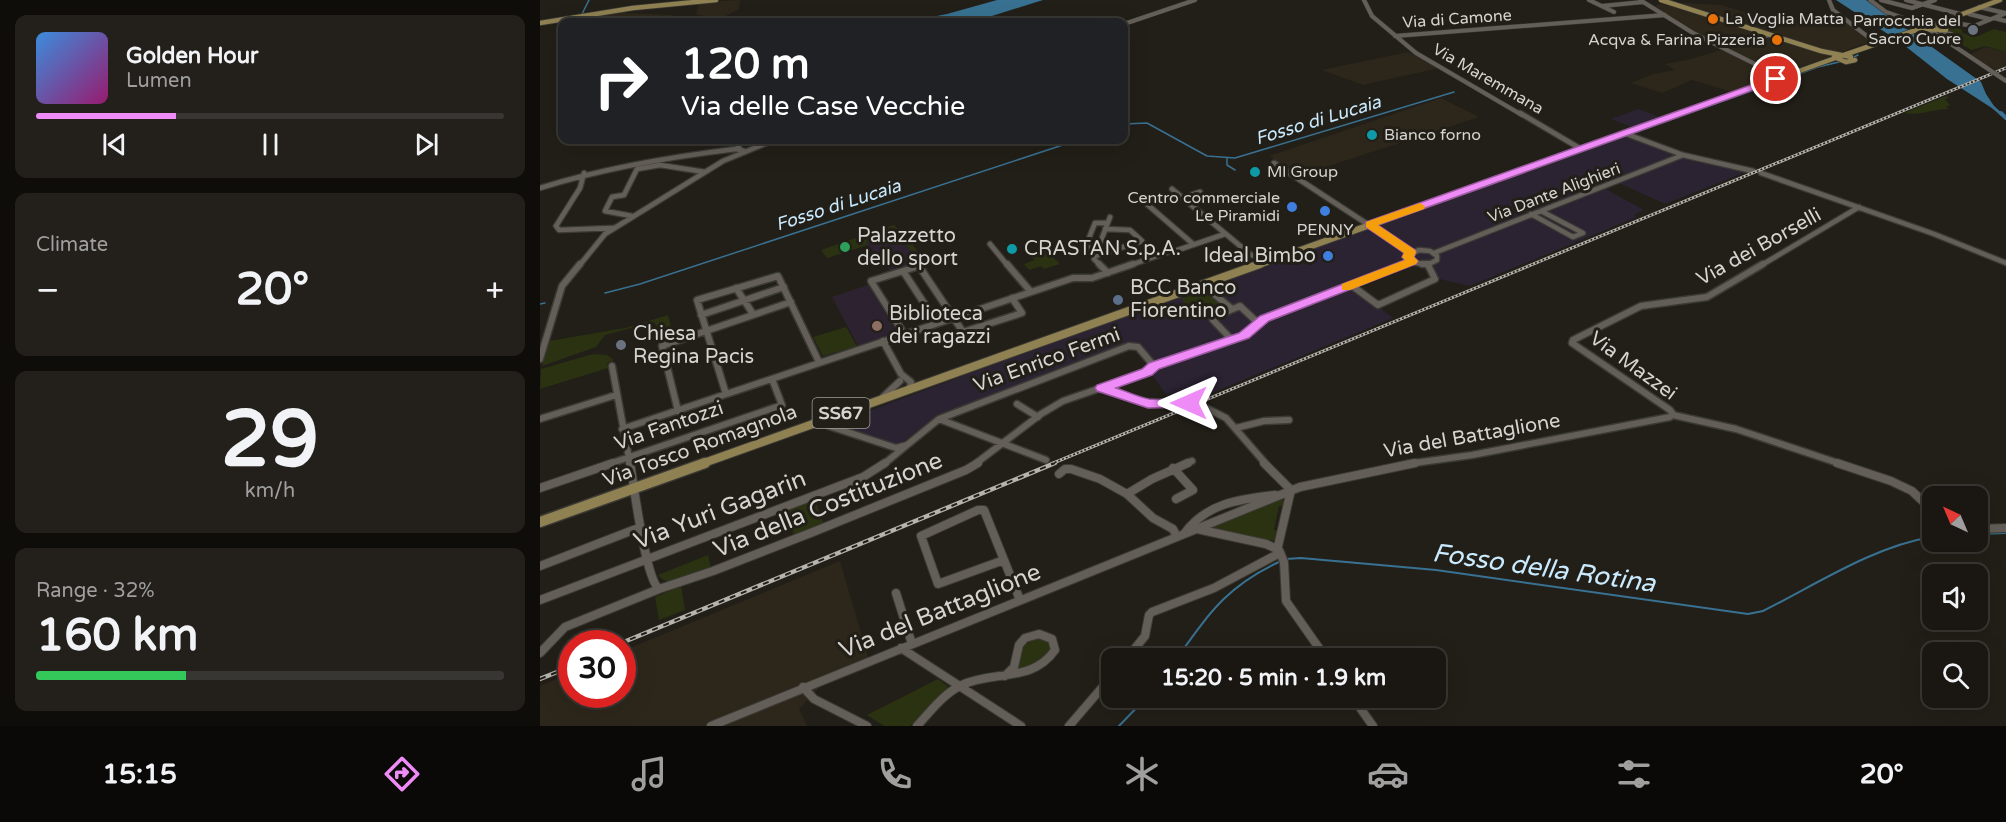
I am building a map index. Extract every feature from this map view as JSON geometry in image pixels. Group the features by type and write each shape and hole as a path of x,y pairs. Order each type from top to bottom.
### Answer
{"main road":[{"path":"571,18 633,8 716,0"},
{"path":"1661,0 1828,53 1831,56 1855,61 1851,55"},
{"path":"1851,55 1851,53 1883,40 1924,28 2000,0"},
{"path":"1942,32 1936,24 1961,13"},
{"path":"540,23 558,20"},
{"path":"1924,28 1942,32"},
{"path":"1581,149 1837,57 1851,55 1883,40"},
{"path":"1821,51 1837,57"},
{"path":"1817,64 1837,57"},
{"name":"SS67","path":"1202,284 1245,269 1259,261 1274,259 1581,149"},
{"name":"Via Tosco Romagnola","path":"540,522 880,399 909,386 924,383 1202,284"}],"street":[{"path":"1128,23 1195,0"},
{"name":"Via Maremmana","path":"1364,0 1372,16 1416,53 1581,149"},
{"path":"1589,0 1614,12"},
{"path":"1828,0 1833,11 1876,43"},
{"path":"1870,0 1886,12 1924,28"},
{"path":"1881,0 1912,8 1935,0"},
{"path":"1906,0 1961,13"},
{"path":"1602,6 1642,1 1693,33 1781,77"},
{"path":"1979,7 2005,16"},
{"path":"1969,14 1991,19"},
{"name":"Via di Camone","path":"1395,36 1665,15"},
{"path":"1978,16 1969,21 1979,23"},
{"path":"1943,21 1974,26 2005,16"},
{"path":"1942,32 1965,51"},
{"path":"1942,32 1969,56 2006,81"},
{"path":"1724,47 1769,35"},
{"path":"1870,37 1883,40"},
{"path":"1624,134 1683,155 1753,171"},
{"path":"736,144 742,150"},
{"path":"540,188 584,173 657,158 742,150 761,144"},
{"path":"540,359 564,284 591,249 614,228 742,150"},
{"name":"Via Dante Alighieri","path":"1434,253 1683,155"},
{"path":"1274,163 1410,252"},
{"path":"633,216 605,211 612,197 624,195 635,171 643,167 659,166 705,172"},
{"path":"584,173 580,188 556,226 559,230 614,228"},
{"path":"1761,173 1859,207 2006,263"},
{"path":"1172,189 1251,257 1259,261"},
{"path":"1182,198 1200,192"},
{"path":"1153,195 1141,199 1193,244"},
{"name":"Via dei Borselli","path":"1572,343 1641,306 1711,295 1859,207"},
{"path":"1531,214 1573,237 1583,233 1540,211"},
{"path":"1108,273 1094,259 1110,217"},
{"path":"1095,256 1142,241 1130,230 1095,223 1085,248 1098,248"},
{"path":"622,429 1012,298 1077,277 1090,278 1108,273 1225,234"},
{"path":"990,244 1031,292"},
{"path":"1421,249 1434,253 1437,260 1428,265 1412,261 1408,257 1410,252 1421,249"},
{"path":"1245,269 1251,257"},
{"path":"1154,366 1244,336 1258,323 1412,261"},
{"path":"1352,285 1378,305 1435,279 1428,265"},
{"path":"904,334 872,281 919,266 963,332 1022,313 1012,298"},
{"path":"903,271 937,323"},
{"path":"726,394 697,300 776,275 780,277 819,362"},
{"path":"1202,284 1232,309"},
{"path":"736,288 753,314"},
{"path":"701,315 785,288"},
{"path":"678,411 662,351 666,344 791,302"},
{"path":"1232,340 1213,318 1240,306 1258,323"},
{"path":"883,341 902,386 909,386"},
{"name":"Via Mazzei","path":"1572,343 1660,403 1671,416"},
{"name":"Via Enrico Fermi","path":"907,445 939,419 1129,346 1138,347 1154,366"},
{"path":"612,366 647,559 654,585 659,589"},
{"name":"Via della Costituzione","path":"541,651 565,627 942,481 982,461 1003,442 1055,405 1147,372 1154,366"},
{"path":"880,399 900,377"},
{"name":"Via Fantozzi","path":"540,488 782,405 772,379"},
{"path":"1102,388 1148,404 1179,401 1189,403"},
{"path":"540,419 616,395"},
{"path":"1017,404 1038,417"},
{"path":"1203,406 1226,417 1248,447 1291,490 1282,557 1284,593 1286,601 1319,648"},
{"name":"Via del Battaglione","path":"711,726 1291,490 1342,477 1430,460 1472,455 1671,416 1736,429 1862,471 1912,491 1922,500"},
{"path":"823,419 828,425 890,447 907,445"},
{"path":"939,419 1046,459"},
{"path":"1236,428 1264,421 1289,420"},
{"name":"Via Yuri Gagarin","path":"540,600 863,477 878,469 907,445"},
{"path":"1127,494 1173,468 1192,461"},
{"path":"1173,468 1193,490 1176,499"},
{"path":"1059,474 1065,469 1071,469 1100,478 1127,494 1153,518 1181,536"},
{"name":"Via del Battaglione","path":"1181,536 1192,521 1208,510 1249,498 1282,494"},
{"path":"1004,560 938,584 921,536 984,510 1004,560 1020,600"},
{"path":"540,566 641,527"},
{"path":"1988,529 2006,528"},
{"path":"1197,529 1266,544 1282,557"},
{"path":"1135,648 1145,636 1149,615 1152,612 1214,588 1272,557 1282,557"},
{"path":"896,593 912,644"},
{"path":"917,726 959,686 1005,676 1023,672 1045,663 1055,650 1052,639 1041,633 1031,634 1023,639 1018,646 1014,666 1005,676"},
{"path":"901,648 1021,726"},
{"path":"803,687 814,699 867,726"},
{"path":"1069,726 1101,689"},
{"path":"1360,708 1373,726"}],"shaded area":[{"path":"740,0 739,9 722,18 696,15 699,2"},
{"path":"1668,2 1721,5 1779,22 1800,16 1820,23 1840,17 1872,41 1732,92 1692,80 1662,93 1631,83 1653,74 1675,70 1665,64 1728,48 1691,30 1653,6"},
{"path":"621,11 673,15 670,18 590,17"},
{"path":"1985,47 2006,52 2006,66 1997,70 1986,66 1971,54"},
{"path":"1408,52 1439,68 1363,85 1322,70"},
{"path":"1441,98 1479,117 1301,175 1269,156"},
{"path":"1638,109 1662,118 1634,128 1611,119"},
{"path":"1620,136 1685,156 1749,171 1665,204 1619,183 1604,188 1644,210 1634,215 1637,217 1470,286 1439,279 1431,267 1411,265 1353,287 1393,318 1190,402 1179,400 1171,393 1167,396 1151,373 1160,369 1134,342 935,417 900,444 895,445 834,424 1141,310"},
{"path":"894,225 926,260 891,272 860,236"},
{"path":"868,285 897,333 858,346 832,297"},
{"path":"840,561 871,667 820,687 799,709 807,726 540,726 540,686 558,678 558,708 636,708 636,646"}],"green space":[{"path":"1940,23 1956,25 1962,33 1976,37 1994,29 2006,32 2006,52 1985,46 1972,50 1952,40 1955,35 1941,26"},
{"path":"1946,96 1949,98 1945,99 1950,105 1946,107 1949,109 1915,114 1904,113"},
{"path":"894,225 917,250 912,252 894,233 866,242 868,245 827,258 821,250"},
{"path":"1048,252 1060,264 1044,269 1041,266 1029,270 1024,264 1035,260 1030,257"},
{"path":"1203,290 1225,309 1200,318 1181,299"},
{"path":"668,315 674,339 666,342 654,322 605,335 596,347 542,366 549,341 625,328"},
{"path":"846,327 857,346 823,356 813,337"},
{"path":"593,354 607,355 614,360 607,363 608,368 540,389 541,369"},
{"path":"815,499 824,525 794,536 786,510"},
{"path":"1280,499 1285,502 1284,506 1279,506 1274,530 1278,531 1276,541 1208,531 1209,528"},
{"path":"708,555 711,568 691,576 669,581 658,575"},
{"path":"681,586 685,610 659,620 655,597"},
{"path":"1040,637 1049,641 1050,650 1040,661 1020,669 1017,666 1024,647 1030,641"},
{"path":"938,679 951,689 910,726 884,726 867,715"}],"water":[{"path":"997,0 1043,0 986,18 926,18"},
{"path":"1836,0 1866,0 1981,82 1998,112 1947,79 1900,42"}],"waterway":[{"path":"582,14 589,0"},
{"path":"1854,57 1858,55"},
{"path":"1634,133 1818,67 1839,62"},
{"name":"Fosso di Lucaia","path":"1128,124 1147,123 1207,156 1235,158 1454,92"},
{"path":"1993,107 2002,115"},
{"path":"2001,113 2006,118"},
{"name":"Fosso di Lucaia","path":"605,293 640,284 1066,144"},
{"path":"1227,158 1227,165 1235,170"},
{"path":"540,304 545,303"},
{"name":"Fosso della Rotina","path":"1988,534 2006,533"},
{"name":"Fosso della Rotina","path":"1286,559 1301,558 1436,570 1748,614 1763,611 1867,558 1922,539"},
{"name":"Fosso della Rotina","path":"1184,648 1210,613 1234,590 1281,561"},
{"name":"Fosso della Rotina","path":"1119,726 1136,708"}],"railway":[{"path":"1051,464 2006,68"},
{"path":"636,637 1055,463"},
{"path":"540,679 558,672"}],"slow traffic":[{"path":"1346,287 1412,261 1408,257 1410,252 1370,224 1420,206"}],"place":[{"name":"La Voglia Matta","path":"1713,19"},
{"name":"Parrocchia del Sacro Cuore","path":"1973,30"},
{"name":"Acqva & Farina Pizzeria","path":"1777,40"},
{"name":"Bianco forno","path":"1372,135"},
{"name":"Ml Group","path":"1255,172"},
{"name":"Centro commerciale Le Piramidi","path":"1292,207"},
{"name":"PENNY","path":"1325,211"},
{"name":"Palazzetto dello sport","path":"845,247"},
{"name":"CRASTAN S.p.A.","path":"1012,249"},
{"name":"Ideal Bimbo","path":"1328,256"},
{"name":"BCC Banco Fiorentino","path":"1118,300"},
{"name":"Biblioteca dei ragazzi","path":"877,326"},
{"name":"Chiesa Regina Pacis","path":"621,345"}],"route":[{"path":"1189,403 1179,401 1148,404 1102,388 1147,372 1154,366 1244,336 1264,319 1412,261 1408,257 1410,252 1370,224 1776,79"}]}
